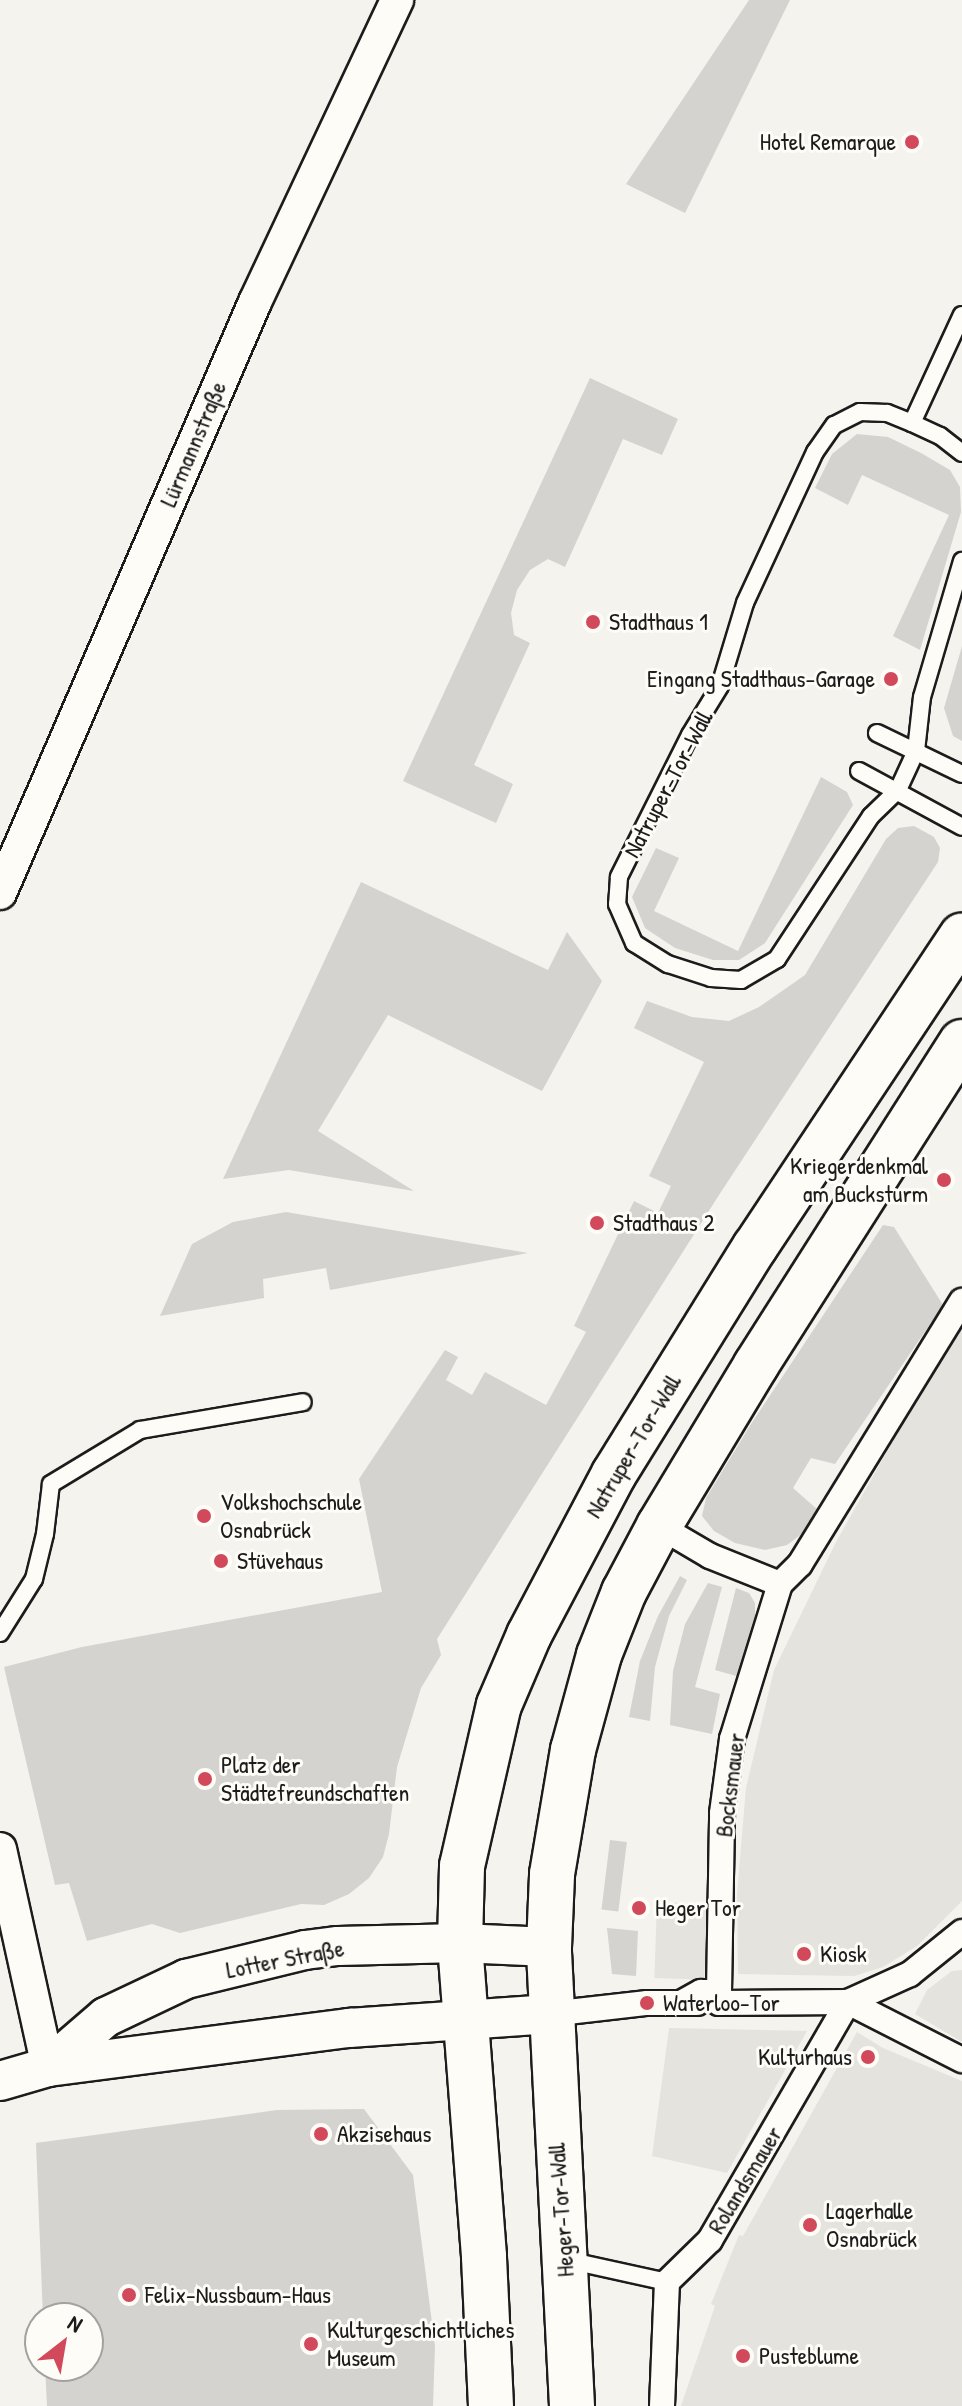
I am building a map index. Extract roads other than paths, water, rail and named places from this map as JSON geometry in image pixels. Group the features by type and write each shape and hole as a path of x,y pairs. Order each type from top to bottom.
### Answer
{"main road":[{"name":"Natruper-Tor-Wall","path":"467,2017 460,1943 462,1866 499,1705 529,1635 623,1461 755,1247 962,935"},
{"path":"550,2014 552,1874 573,1750 599,1655 624,1592 659,1526 756,1365 962,1042"},
{"name":"Heger-Tor-Wall","path":"550,2014 572,2406"},
{"path":"467,2017 489,2317 491,2406"}],"street":[{"name":"Lürmannstraße","path":"0,893 255,302 397,0"},
{"name":"Bocksmauer","path":"700,1999 732,1739 780,1584 800,1564 962,1301"},
{"path":"659,1526 710,1556 780,1584"},
{"path":"0,1849 48,2067"},
{"path":"550,2014 700,1999 719,2003 848,2002 910,1974 962,1932"},
{"name":"Lotter Straße","path":"48,2067 106,2017 186,1979 338,1946 460,1943 549,1947"},
{"path":"848,2002 962,2060"},
{"name":"Rolandsmauer","path":"667,2282 710,2240 848,2002"},
{"name":"Lotter Straße","path":"0,2081 48,2067 350,2028 467,2017 550,2014"},
{"path":"662,2406 667,2282"}],"lane":[{"path":"912,423 962,315"},
{"name":"Natruper-Tor-Wall","path":"898,790 871,816 777,959 741,980 711,978 668,964 634,943 617,904 619,877 690,735 720,686 745,603 815,452 834,425 860,412 887,413 912,423 940,436 962,453"},
{"path":"898,790 916,751 922,697 962,561"},
{"path":"877,733 962,774"},
{"path":"859,771 962,827"},
{"path":"0,1633 34,1579 45,1534 51,1484 140,1430 303,1402"},
{"path":"564,2259 667,2282"}],"place":[{"name":"Hotel Remarque","path":"912,142"},
{"name":"Stadthaus 1","path":"593,622"},
{"name":"Eingang Stadthaus-Garage","path":"891,679"},
{"name":"Kriegerdenkmal am Bucksturm","path":"944,1180"},
{"name":"Stadthaus 2","path":"597,1223"},
{"name":"Volkshochschule Osnabrück","path":"204,1516"},
{"name":"Stüvehaus","path":"221,1561"},
{"name":"Platz der Städtefreundschaften","path":"205,1779"},
{"name":"Heger Tor","path":"639,1908"},
{"name":"Kiosk","path":"804,1954"},
{"name":"Waterloo-Tor","path":"647,2003"},
{"name":"Kulturhaus","path":"868,2057"},
{"name":"Akzisehaus","path":"321,2134"},
{"name":"Lagerhalle Osnabrück","path":"810,2225"},
{"name":"Felix-Nussbaum-Haus","path":"129,2295"},
{"name":"Kulturgeschichtliches Museum","path":"311,2344"},
{"name":"Pusteblume","path":"743,2356"}]}
